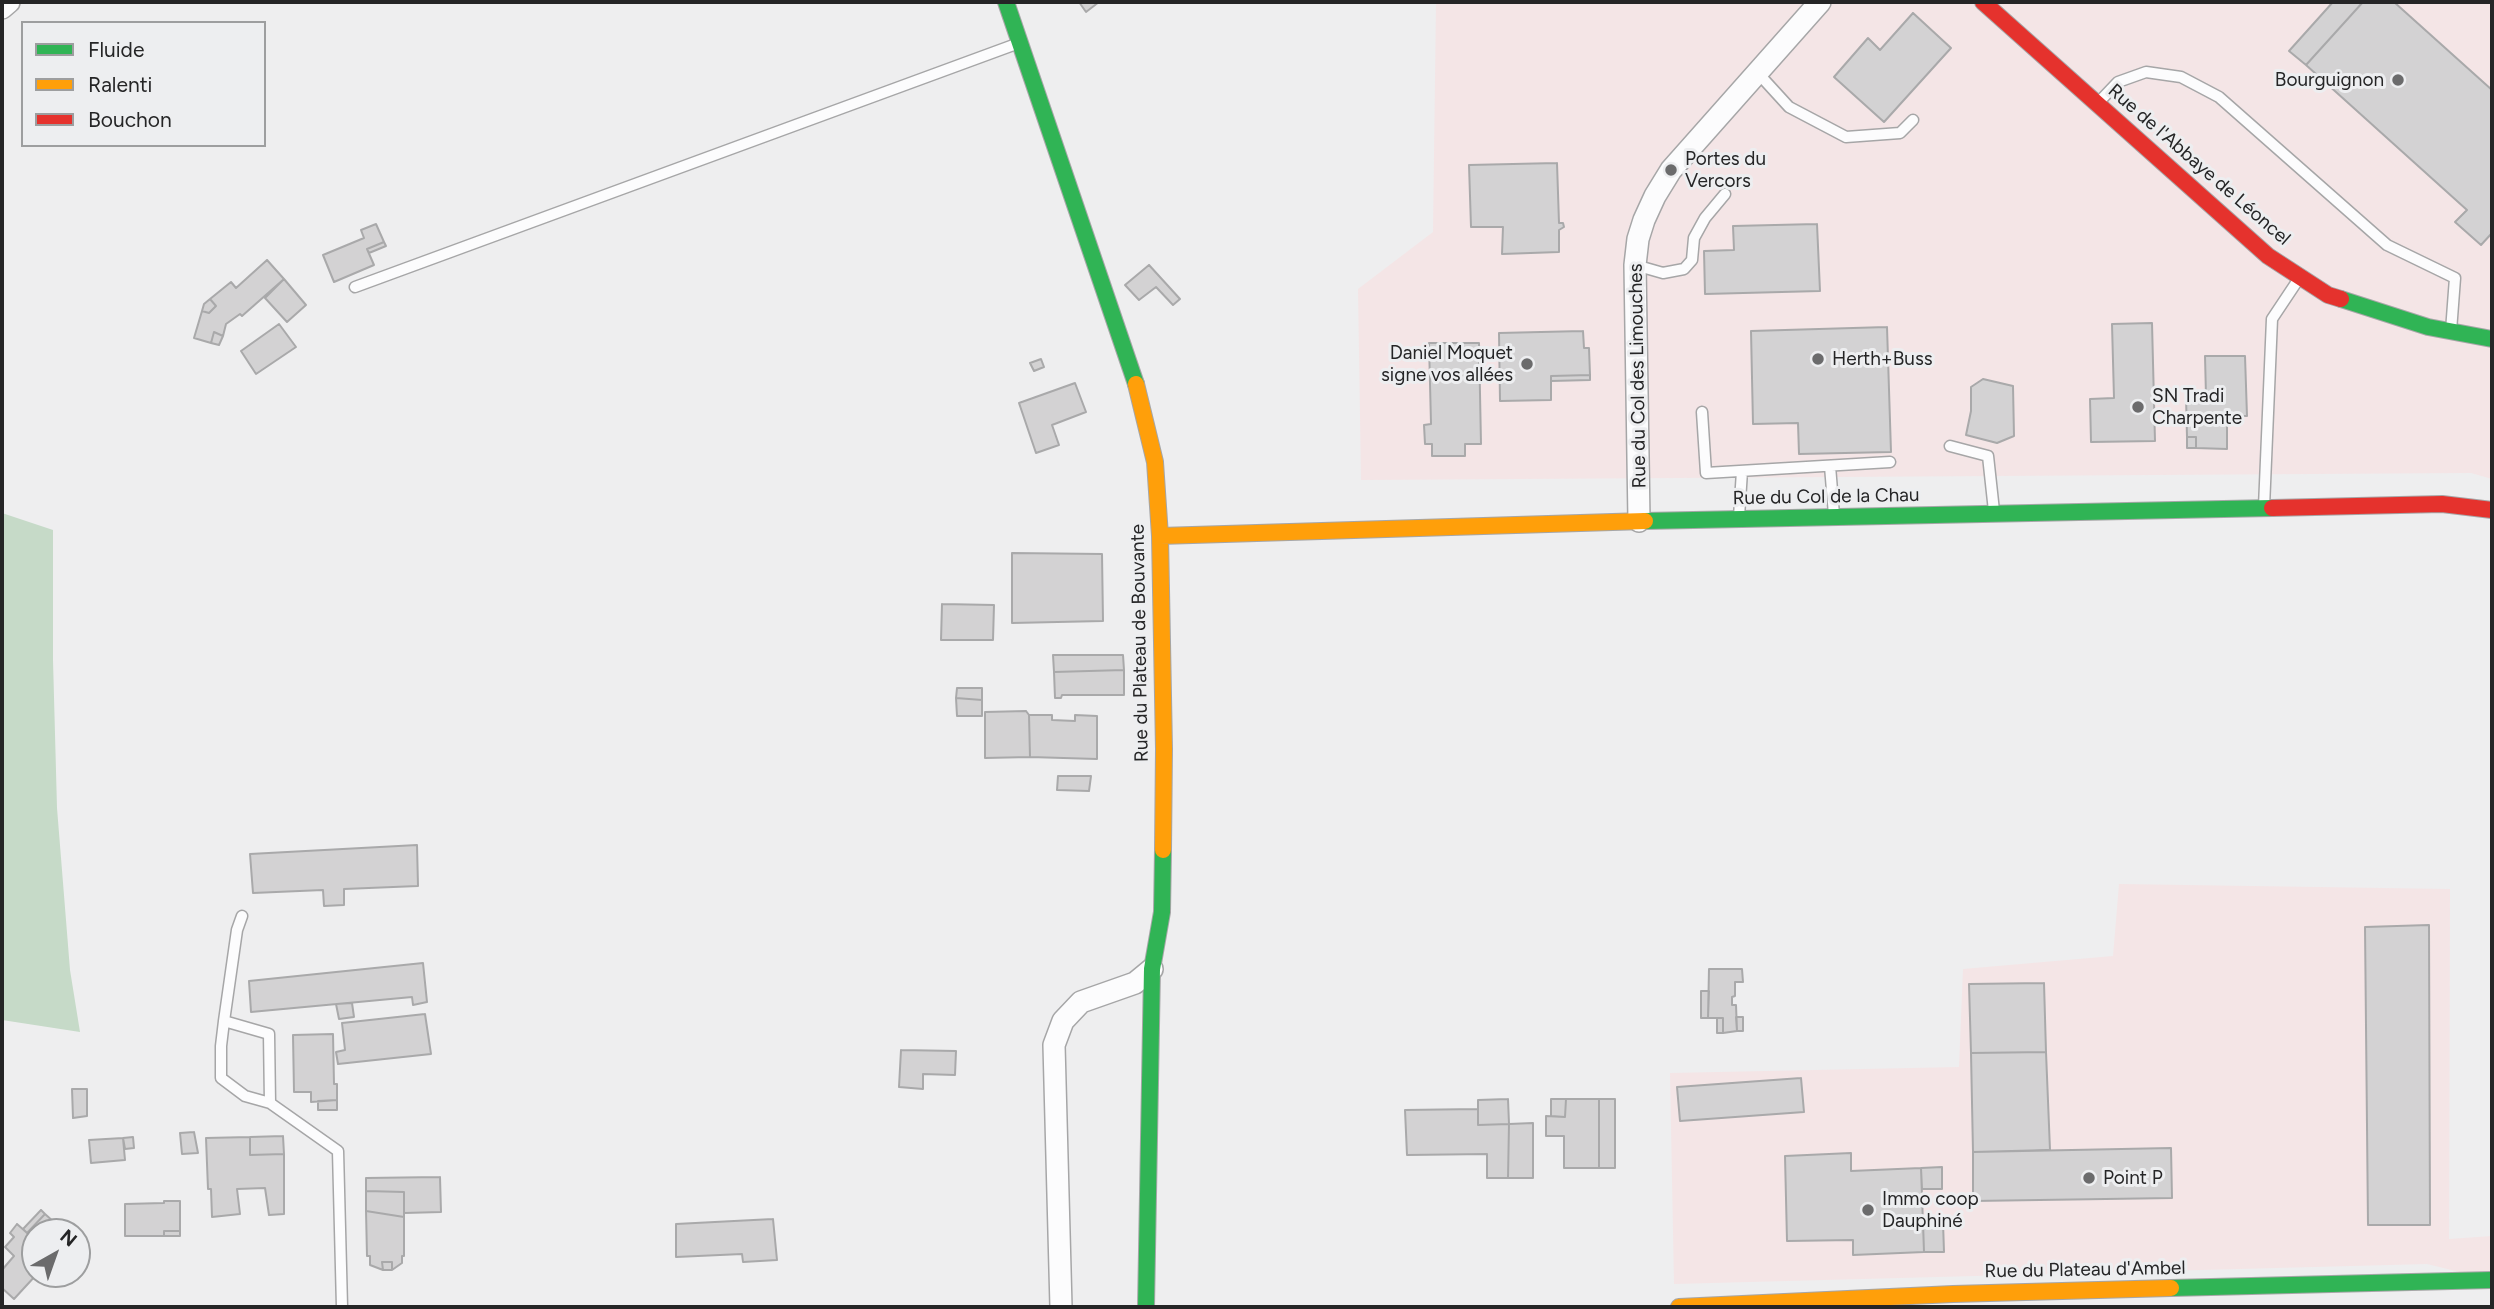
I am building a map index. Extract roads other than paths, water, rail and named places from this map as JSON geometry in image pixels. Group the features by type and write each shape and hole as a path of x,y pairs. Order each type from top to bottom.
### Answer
{"street":[{"path":"2,8 9,2"},
{"name":"Rue du Plateau de Bouvante","path":"1006,2 1134,375 1155,462 1160,536 1164,749 1162,912 1152,969 1146,1307"},
{"name":"Rue du Col des Limouches","path":"1640,521 1636,265 1638,239 1644,220 1671,170 1820,2"},
{"name":"Rue de l'Abbaye de Léoncel","path":"1983,2 2268,256 2328,295 2428,327 2492,339"},
{"name":"Rue du Col de la Chau","path":"1160,536 1640,521 2264,507 2442,504 2492,510"},
{"path":"1060,1307 1054,1045 1063,1021 1081,1002 1135,983 1152,969"},
{"name":"Rue du Plateau d'Ambel","path":"1679,1307 1953,1294 2492,1280"}],"lane":[{"path":"355,287 1021,43"},
{"path":"1757,72 1789,107 1846,137 1900,133 1913,120"},
{"path":"2098,103 2118,82 2146,72 2182,77 2219,97 2387,245 2455,278 2451,331"},
{"path":"1636,265 1663,272 1684,269 1692,260 1694,238 1705,218 1725,194"},
{"path":"2264,507 2272,319 2300,277"},
{"path":"1702,412 1706,473 1890,462"},
{"path":"1950,446 1989,456 1995,513"},
{"path":"1830,466 1835,518"},
{"path":"1738,520 1742,471"},
{"path":"242,916 237,930 224,1021 221,1078 245,1096 270,1103 338,1151 342,1307"},
{"path":"224,1021 269,1034 270,1103"}],"place":[{"name":"Bourguignon","path":"2398,80"},
{"name":"Portes du Vercors","path":"1671,170"},
{"name":"Herth+Buss","path":"1818,359"},
{"name":"Daniel Moquet signe vos allées","path":"1527,364"},
{"name":"SN Tradi Charpente","path":"2138,407"},
{"name":"Point P","path":"2089,1178"},
{"name":"Immo coop Dauphiné","path":"1868,1210"}]}
